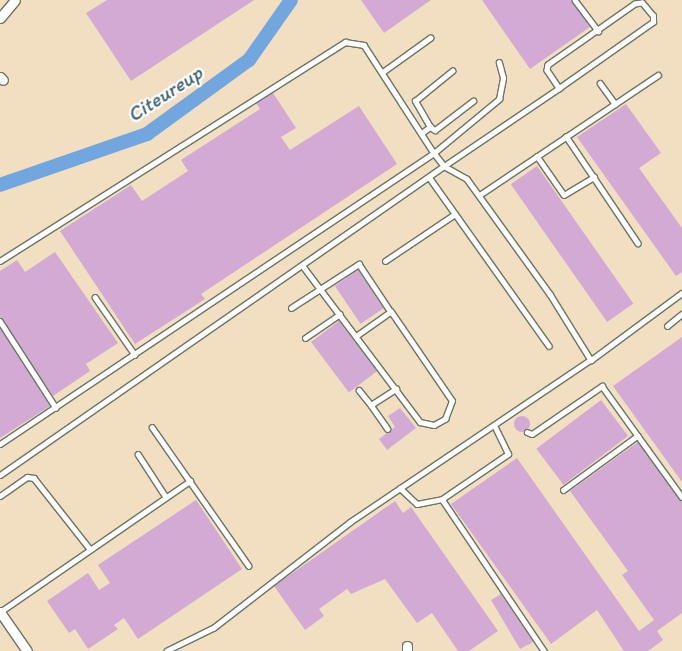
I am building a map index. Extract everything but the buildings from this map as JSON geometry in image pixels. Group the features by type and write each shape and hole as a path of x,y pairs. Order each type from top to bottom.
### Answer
{"street":[{"path":"0,18 15,0"},
{"path":"0,612 24,649"}],"lane":[{"path":"575,0 598,31"},
{"path":"0,475 303,266 444,166 559,88 653,22 653,16 638,3 548,65 547,70 559,88"},
{"path":"384,71 430,38"},
{"path":"0,261 345,42 361,42 384,71 423,132 434,153 444,166 467,179 481,194 591,360"},
{"path":"0,444 434,153 500,99 503,78 499,63"},
{"path":"452,71 415,101 430,127 435,130 473,101"},
{"path":"481,194 658,75"},
{"path":"600,83 614,104"},
{"path":"423,132 430,127"},
{"path":"566,136 638,243"},
{"path":"537,156 564,195 594,177"},
{"path":"429,177 548,346"},
{"path":"385,261 455,214"},
{"path":"291,308 320,288 359,264 453,406 445,419 426,426 396,389 340,314 320,288 303,266"},
{"path":"167,651 214,628 300,559 400,488 495,427 516,416 682,293"},
{"path":"95,298 135,355"},
{"path":"356,336 390,312"},
{"path":"305,338 340,314"},
{"path":"667,326 682,314"},
{"path":"0,322 56,408"},
{"path":"527,432 532,434 602,386 682,497"},
{"path":"371,405 396,389"},
{"path":"359,390 388,429"},
{"path":"152,427 249,566"},
{"path":"400,488 417,504 442,499 508,454 495,427"},
{"path":"564,490 638,436"},
{"path":"138,454 166,497"},
{"path":"0,496 27,477 34,478 90,549"},
{"path":"0,612 190,481"},
{"path":"442,499 544,651"}],"waterway":[{"name":"Citeureup","path":"0,185 147,134 249,60 291,0"}]}
